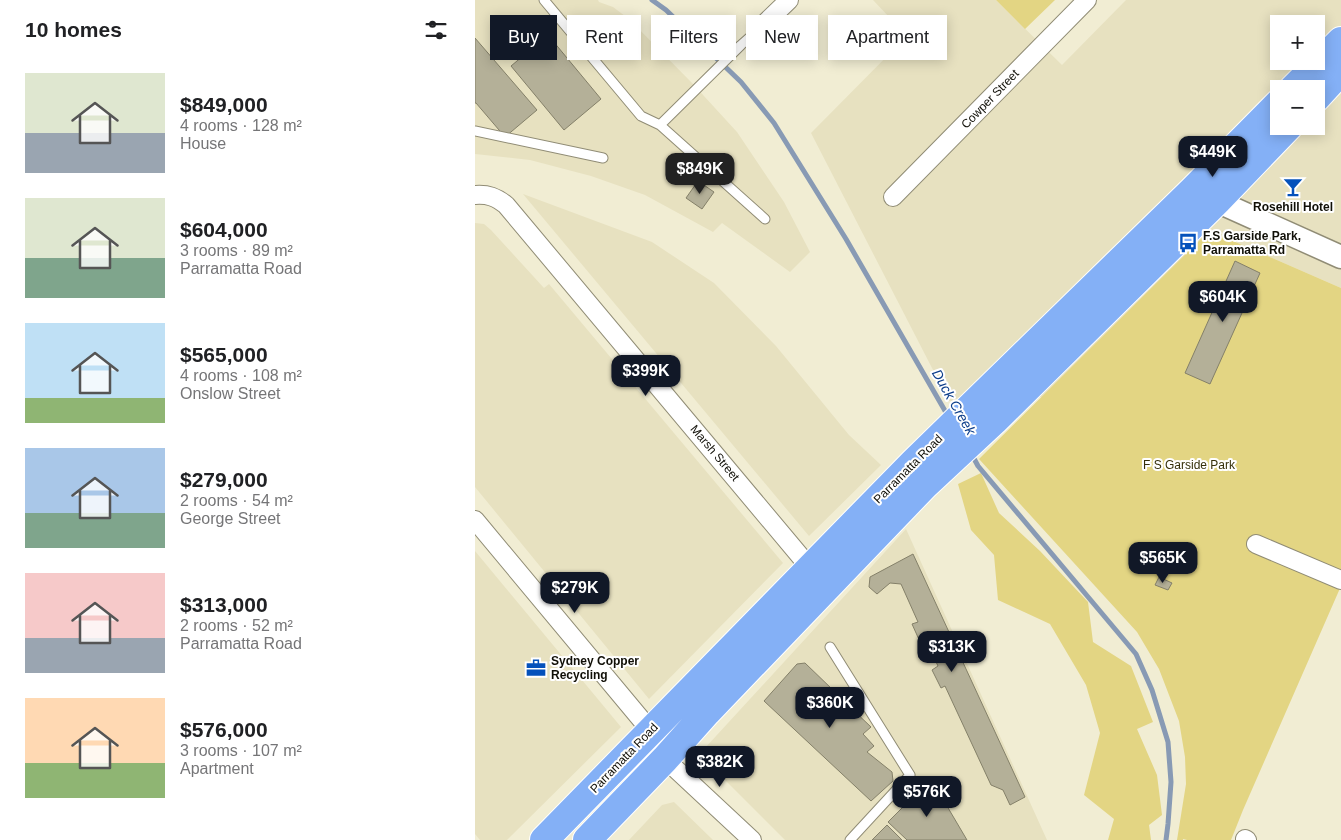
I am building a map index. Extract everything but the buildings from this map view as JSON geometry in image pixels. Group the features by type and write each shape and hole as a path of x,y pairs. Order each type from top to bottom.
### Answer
{"highway":[{"path":"1302,80 1341,41"},
{"path":"1325,88 1341,71"},
{"name":"Parramatta Road","path":"1205,196 1270,115"},
{"name":"Parramatta Road","path":"543,840 650,730 819,578 919,475 1205,196 1278,135"},
{"name":"Parramatta Road","path":"596,835 707,712 819,578"}],"street":[{"path":"773,15 789,0"},
{"name":"Cowper Street","path":"893,197 1087,0"},
{"name":"Marsh Street","path":"475,195 485,194 493,196 506,206 819,578"},
{"path":"1205,196 1341,257"},
{"path":"475,520 650,730"},
{"path":"1256,544 1341,580"},
{"path":"665,759 752,840"}],"lane":[{"path":"544,0 641,116 660,125 765,219"},
{"path":"660,125 746,41"},
{"path":"475,131 603,158"},
{"path":"831,647 910,775 850,840"}],"shaded area":[{"path":"475,0 598,0 613,7 624,15 567,15 567,60 641,60 641,31 651,41 651,60 669,60 737,132 784,202 810,252 790,272 722,223 713,232 645,195 591,176 530,160 475,154"},
{"path":"873,0 996,0 1062,65 1126,0 1341,0 1341,288 1217,234 1204,236 1043,397 949,401 811,133 883,60 947,60 947,15 887,15"},
{"path":"523,194 652,242 714,283 776,346 849,435 881,465 809,536"},
{"path":"475,223 484,224 491,230 544,288 549,284 783,563 649,699 475,487"},
{"path":"906,529 1047,840 785,840 711,766 705,748"},
{"path":"475,551 621,727 507,840 480,840 475,834"},
{"path":"674,802 713,840 629,840 662,805"}],"green space":[{"path":"996,0 1055,0 1025,29"},
{"name":"F S Garside Park","path":"1217,234 1341,288 1341,586 1231,840 1177,840 1186,784 1185,757 1179,721 1159,669 1137,632 979,459 1204,236"},
{"path":"981,473 999,513 1040,551 1088,602 1093,642 1131,666 1153,722 1137,729 1157,775 1162,815 1149,825 1151,840 1108,840 1114,819 1084,795 1100,733 1086,685 1050,624 998,600 994,555 971,530 958,484"}],"waterway":[{"name":"Duck Creek","path":"652,0 666,10 741,82 774,123 846,239 948,416"},
{"name":"Duck Creek","path":"971,453 978,466 1136,654 1152,690 1168,742 1171,782 1166,840"}],"place":[{"name":"Rosehill Hotel","path":"1293,187"},
{"name":"F.S Garside Park, Parramatta Rd","path":"1188,243"},
{"name":"Sydney Copper Recycling","path":"536,668"}]}
